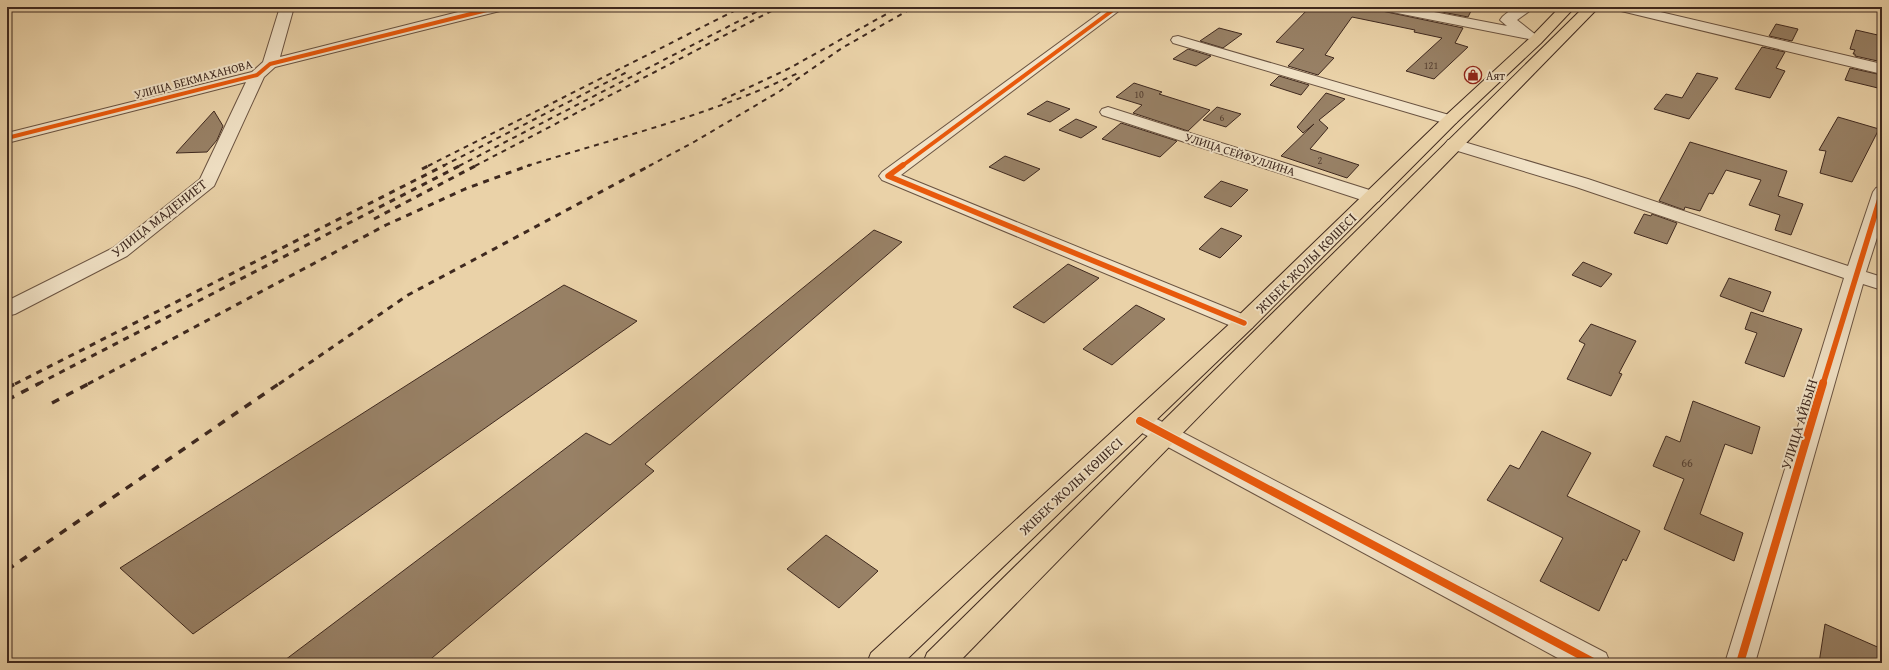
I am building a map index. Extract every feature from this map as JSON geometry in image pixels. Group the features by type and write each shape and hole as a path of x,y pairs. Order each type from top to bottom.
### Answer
{"main road":[{"name":"ЖІБЕК ЖОЛЫ КӨШЕСІ","path":"882,663 1244,323 1532,38 1568,7"},
{"name":"ЖІБЕК ЖОЛЫ КӨШЕСІ","path":"938,663 1592,7"}],"street":[{"name":"УЛИЦА МАДЕНИЕТ","path":"7,309 120,252 208,182 263,70 287,7"},
{"name":"УЛИЦА БЕКМАХАНОВА","path":"7,138 263,70 472,10 499,7"},
{"path":"1117,7 888,176 1244,323"},
{"path":"1387,7 1532,38"},
{"path":"1528,7 1507,20 1532,38"},
{"path":"1622,7 1882,69"},
{"path":"1178,40 1450,120"},
{"name":"УЛИЦА СЕЙФУЛЛИНА","path":"1108,112 1372,197"},
{"path":"1454,144 1582,184 1882,284"},
{"name":"УЛИЦА АЙБЫН","path":"1740,663 1855,276 1882,192"},
{"path":"1140,421 1596,663"}],"building":[{"path":"1310,7 1379,7 1382,11 1463,28 1455,43 1468,47 1434,79 1406,71 1442,38 1414,32 1415,30 1352,17 1325,55 1334,58 1318,75 1288,66 1304,49 1276,42"},
{"path":"1416,7 1473,7 1468,17"},
{"path":"1776,24 1798,29 1792,41 1769,36"},
{"path":"1219,28 1242,34 1223,48 1200,41"},
{"path":"1856,30 1882,36 1882,62 1855,56 1855,54 1853,54 1855,50 1850,49"},
{"path":"1762,47 1785,52 1776,68 1785,71 1770,98 1735,89"},
{"path":"1188,49 1211,56 1196,66 1173,59"},
{"path":"1850,68 1882,75 1882,89 1845,80"},
{"path":"1697,73 1718,78 1689,119 1654,109 1666,94 1682,98"},
{"path":"1279,76 1309,85 1301,95 1270,85"},
{"path":"1134,83 1162,92 1159,94 1210,110 1188,131 1133,113 1142,105 1116,97"},
{"path":"1326,93 1345,99 1319,120 1328,128 1310,149 1359,165 1347,178 1281,156 1314,124 1303,133 1297,127"},
{"path":"1047,101 1070,109 1050,122 1027,114"},
{"path":"1217,107 1241,114 1226,127 1203,120"},
{"path":"214,111 223,126 217,140 207,152 176,153"},
{"path":"1838,117 1879,129 1852,182 1820,173 1826,151 1819,150"},
{"path":"1076,119 1097,127 1081,138 1059,130"},
{"path":"1121,123 1177,141 1160,157 1102,139"},
{"path":"1690,142 1787,171 1778,196 1803,204 1791,235 1775,230 1780,215 1749,205 1761,180 1726,170 1713,194 1709,193 1700,211 1685,207 1684,210 1659,201"},
{"path":"1005,156 1040,169 1024,181 989,167"},
{"path":"1221,181 1248,190 1231,207 1204,197"},
{"path":"1644,214 1651,216 1652,214 1677,223 1667,244 1634,233"},
{"path":"1221,228 1242,236 1220,258 1199,249"},
{"path":"874,230 902,242 645,464 654,471 426,663 281,663 586,433 610,445"},
{"path":"1583,262 1612,274 1601,287 1572,275"},
{"path":"1068,264 1099,278 1044,323 1013,307"},
{"path":"1729,278 1771,292 1763,312 1720,296"},
{"path":"564,285 637,321 193,634 120,568"},
{"path":"1136,305 1165,319 1112,365 1083,349"},
{"path":"1751,312 1802,329 1784,377 1745,363 1757,333 1745,329"},
{"path":"1591,324 1636,341 1619,373 1622,374 1611,396 1567,379 1585,344 1579,341"},
{"path":"1693,401 1760,427 1752,454 1725,444 1700,514 1743,533 1734,561 1664,529 1684,479 1653,466 1666,436 1680,442"},
{"path":"1542,431 1591,453 1567,496 1640,531 1626,561 1623,559 1599,611 1540,581 1563,538 1487,500 1510,465 1519,469"},
{"path":"826,535 878,571 839,608 787,569"},
{"path":"1825,624 1882,649 1882,663 1819,663"}],"railway":[{"path":"428,166 742,7"},
{"path":"459,166 766,7"},
{"path":"475,166 779,7"},
{"path":"722,100 788,69 899,7"},
{"path":"649,166 694,142 780,91 842,48 914,7"},
{"path":"443,166 629,71"},
{"path":"529,166 698,113 765,88 798,73"},
{"path":"15,384 445,165"},
{"path":"38,384 461,165"},
{"path":"374,219 477,165"},
{"path":"279,384 408,295 651,165"},
{"path":"422,169 428,166"},
{"path":"88,384 386,225 465,189 529,166"},
{"path":"7,400 40,383"},
{"path":"52,403 90,383"},
{"path":"7,570 280,383"},
{"path":"7,388 15,384"}],"cycle path":[{"path":"7,138 257,75 270,64 499,7"},
{"path":"1117,7 888,176 1244,323"},
{"path":"1740,663 1855,276 1882,192"},
{"path":"1140,421 1595,663"}],"place":[{"name":"Аят","path":"1473,75"}]}
